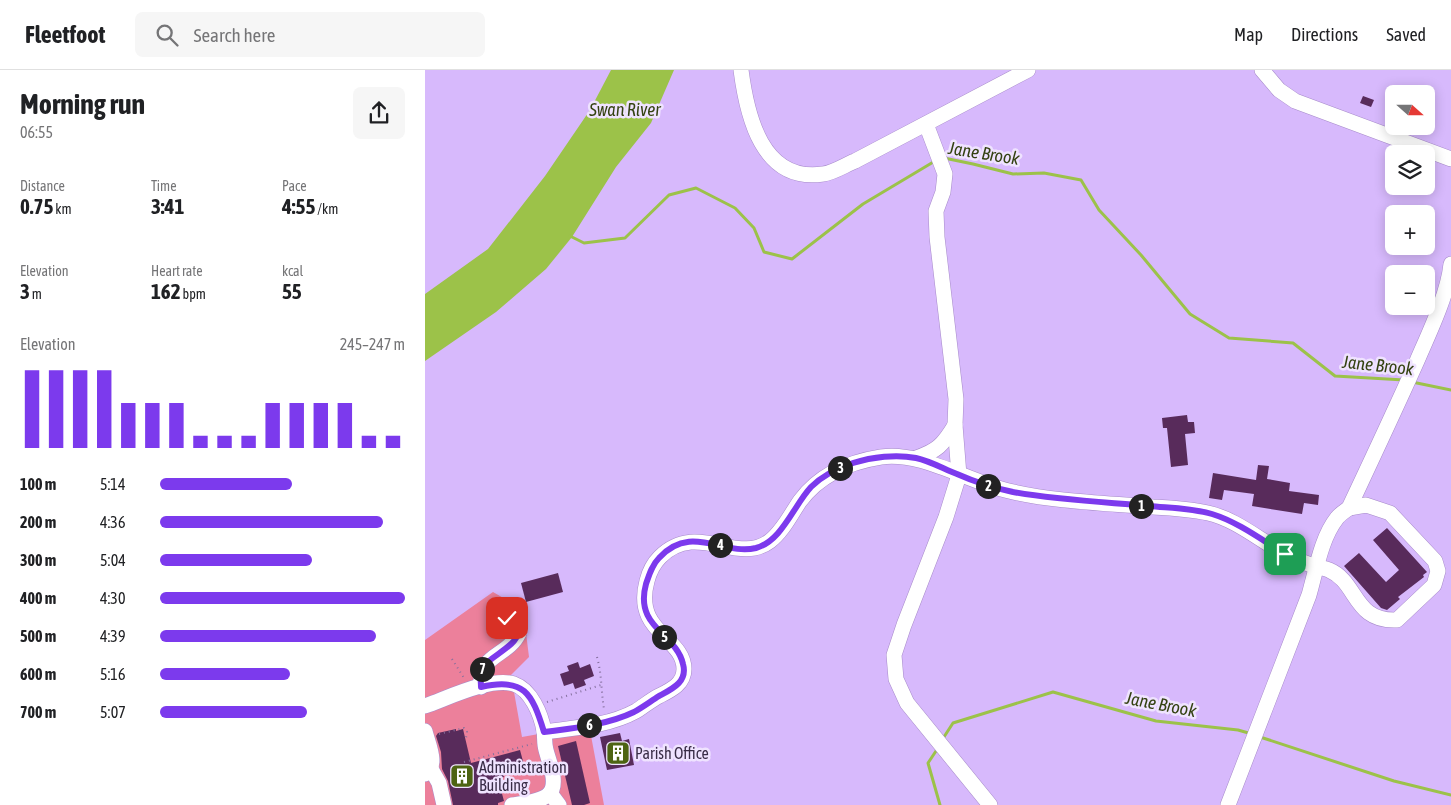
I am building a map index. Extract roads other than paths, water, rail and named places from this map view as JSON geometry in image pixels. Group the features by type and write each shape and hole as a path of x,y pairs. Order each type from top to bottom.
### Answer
{"street":[{"path":"741,70 745,100 755,132 765,151 785,168 803,176 825,174 926,124 1028,70"},
{"path":"1262,70 1279,90 1295,101 1451,159"},
{"path":"926,124 945,174 943,192 936,211 937,236 956,399 955,425 959,475 946,517 894,655 896,679 907,703 991,805"},
{"path":"1228,805 1309,595 1323,544 1337,518 1349,508 1404,391 1427,339 1450,278 1451,264"},
{"path":"915,458 932,453 947,438 955,425"},
{"path":"544,737 606,722 635,711 673,690 682,678 684,667 677,652 651,622 645,606 645,590 649,574 659,558 677,545 693,541 711,542 737,548 756,548 771,540 813,486 834,470 855,462 884,456 915,458 986,485 1013,492 1058,498 1187,509 1212,514 1231,522 1285,554 1329,570 1339,577 1370,615 1385,621 1397,620 1434,585 1438,571 1435,561 1391,512 1366,505 1349,508"},
{"path":"481,687 481,675 484,667 508,646 519,633 518,626 513,620 503,618 498,621"},
{"path":"425,706 481,687 499,683 515,684 527,693 535,706 544,737 555,799 539,799 512,805"},
{"path":"426,734 433,762 428,772 439,783 444,805"}],"water":[{"name":"Swan River","path":"611,70 674,70 651,123 616,167 572,237 546,269 496,312 425,361 425,294 488,249 545,176 590,110"}],"waterway":[{"name":"Jane Brook","path":"944,158 1013,174 1044,173 1081,180 1099,210 1141,255 1190,314 1229,338 1293,343 1335,376 1404,380"},
{"name":"Jane Brook","path":"570,236 584,243 625,238 669,195 696,188 735,208 754,228 764,252 792,259 863,204 935,161"},
{"name":"Jane Brook","path":"1412,382 1451,390"},
{"name":"Jane Brook","path":"942,740 953,723 1053,692 1156,721 1238,730 1252,734"},
{"name":"Jane Brook","path":"1260,737 1394,781 1451,795"},
{"name":"Jane Brook","path":"938,748 928,763 940,805"}],"place":[{"name":"Parish Office","path":"618,753"},
{"name":"Administration Building","path":"462,776"}]}
